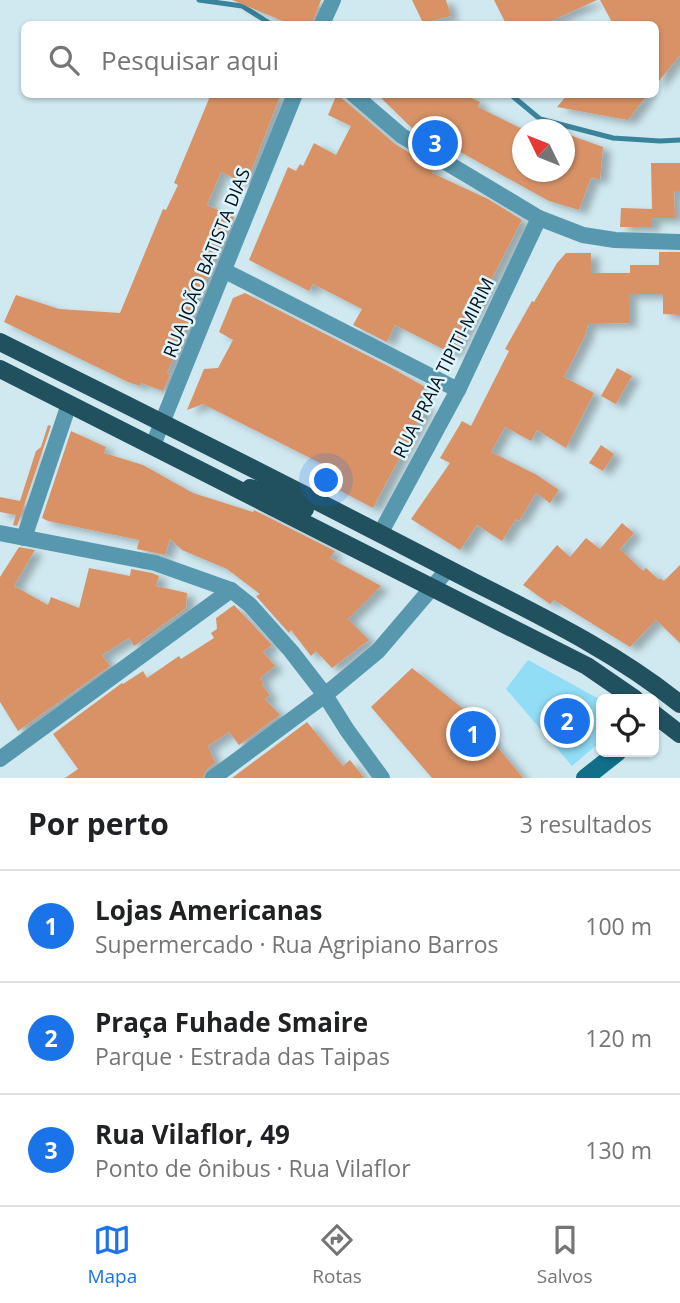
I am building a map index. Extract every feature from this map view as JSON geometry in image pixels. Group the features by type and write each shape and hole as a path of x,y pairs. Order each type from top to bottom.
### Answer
{"main road":[{"path":"0,342 573,632 638,672 680,704"},
{"path":"0,369 587,666 625,694"},
{"path":"229,484 272,493 356,534 366,537 380,534"},
{"path":"659,719 680,722"},
{"path":"659,721 680,734"},
{"path":"585,778 612,757"}],"street":[{"path":"324,21 333,0"},
{"name":"RUA JOÃO BATISTA DIAS","path":"153,445 293,98"},
{"path":"358,98 402,136 539,218 583,235 615,240 680,242"},
{"name":"RUA PRAIA TIPITI-MIRIM","path":"380,534 458,390 539,218"},
{"path":"225,271 458,390"},
{"path":"24,538 69,404"},
{"path":"0,533 155,564 231,590 262,617 325,695 382,778"},
{"path":"213,778 325,695 378,651 448,569"},
{"path":"0,759 231,590"}],"shaded area":[{"path":"528,660 596,697 596,745 572,766 506,689"}],"building":[{"path":"232,0 321,0 313,21 283,21"},
{"path":"412,0 446,0 451,16 422,21"},
{"path":"494,0 597,0 552,21 504,21"},
{"path":"600,0 680,0 680,55 659,81 659,21 611,21"},
{"path":"209,98 279,98 246,184 221,172 207,205 234,217 195,303 199,304 167,373 170,375 163,391 141,383 140,386 128,382 4,322 16,295 59,309 120,313 163,209 166,210 178,185 174,183"},
{"path":"335,98 342,98 395,144 434,168 432,173 488,199 522,220 453,354 395,325 387,342 353,325 362,309 313,284 309,291 249,260 288,167 296,171 300,164 303,166 314,143 336,155 351,126 328,115"},
{"path":"381,98 472,98 480,102 478,107 512,124 512,181 446,144 444,149 415,131"},
{"path":"565,98 645,98 628,120 557,107"},
{"path":"575,137 603,147 600,179 591,178 579,210 549,201 515,182 575,182"},
{"path":"651,163 680,163 680,191 674,191 675,218 652,218 652,227 620,227 621,208 652,209"},
{"path":"659,252 680,252 680,315 663,314 663,294 629,294 629,323 588,324 585,336 564,377 594,393 566,448 537,430 531,441 505,427 491,452 537,475 559,490 550,503 536,493 519,521 516,519 502,541 477,525 460,550 411,519 450,463 440,458 462,421 471,426 509,351 505,349 532,301 534,302 566,253 591,253 591,273 630,273 630,265 659,265"},
{"path":"245,293 425,387 417,401 427,406 373,508 322,481 328,467 203,404 187,410 204,369 218,368 233,340 219,332 233,298"},
{"path":"617,368 632,376 616,404 601,396"},
{"path":"48,425 51,426 17,526 13,525 16,515 0,512 0,497 20,501 36,451 41,447"},
{"path":"71,431 106,447 104,453 143,465 193,493 253,512 254,510 335,551 330,558 381,586 348,619 369,640 332,668 316,651 311,656 291,630 289,633 256,596 260,594 227,569 182,550 170,539 165,555 137,549 139,540 42,518"},
{"path":"601,445 614,454 603,471 589,463"},
{"path":"622,523 634,533 620,549 643,571 646,568 659,580 660,578 664,581 680,565 680,643 656,620 630,647 554,600 550,604 523,585 557,545 570,557 586,538 600,549"},
{"path":"19,547 35,550 14,586 48,605 51,597 79,608 89,568 130,576 131,569 152,573 159,576 156,586 187,593 186,608 134,646 129,638 102,655 110,666 18,731 0,702 0,577"},
{"path":"234,605 272,645 263,652 275,666 260,678 270,695 265,699 280,715 239,745 229,732 208,746 215,763 206,770 203,778 65,778 78,769 53,734 122,683 143,671 147,678 179,656 181,659 214,638 211,633 217,629 216,618"},
{"path":"412,668 471,715 523,778 432,778 371,707"},
{"path":"307,722 343,766 350,760 364,778 232,778"}],"waterway":[{"path":"199,0 242,6 266,21"},
{"path":"515,98 540,119 613,138 680,140"}],"place":[{"name":"Rua Vilaflor, 49","path":"435,143"},
{"name":"Praça Fuhade Smaire","path":"567,721"},
{"name":"Lojas Americanas","path":"473,734"}]}
